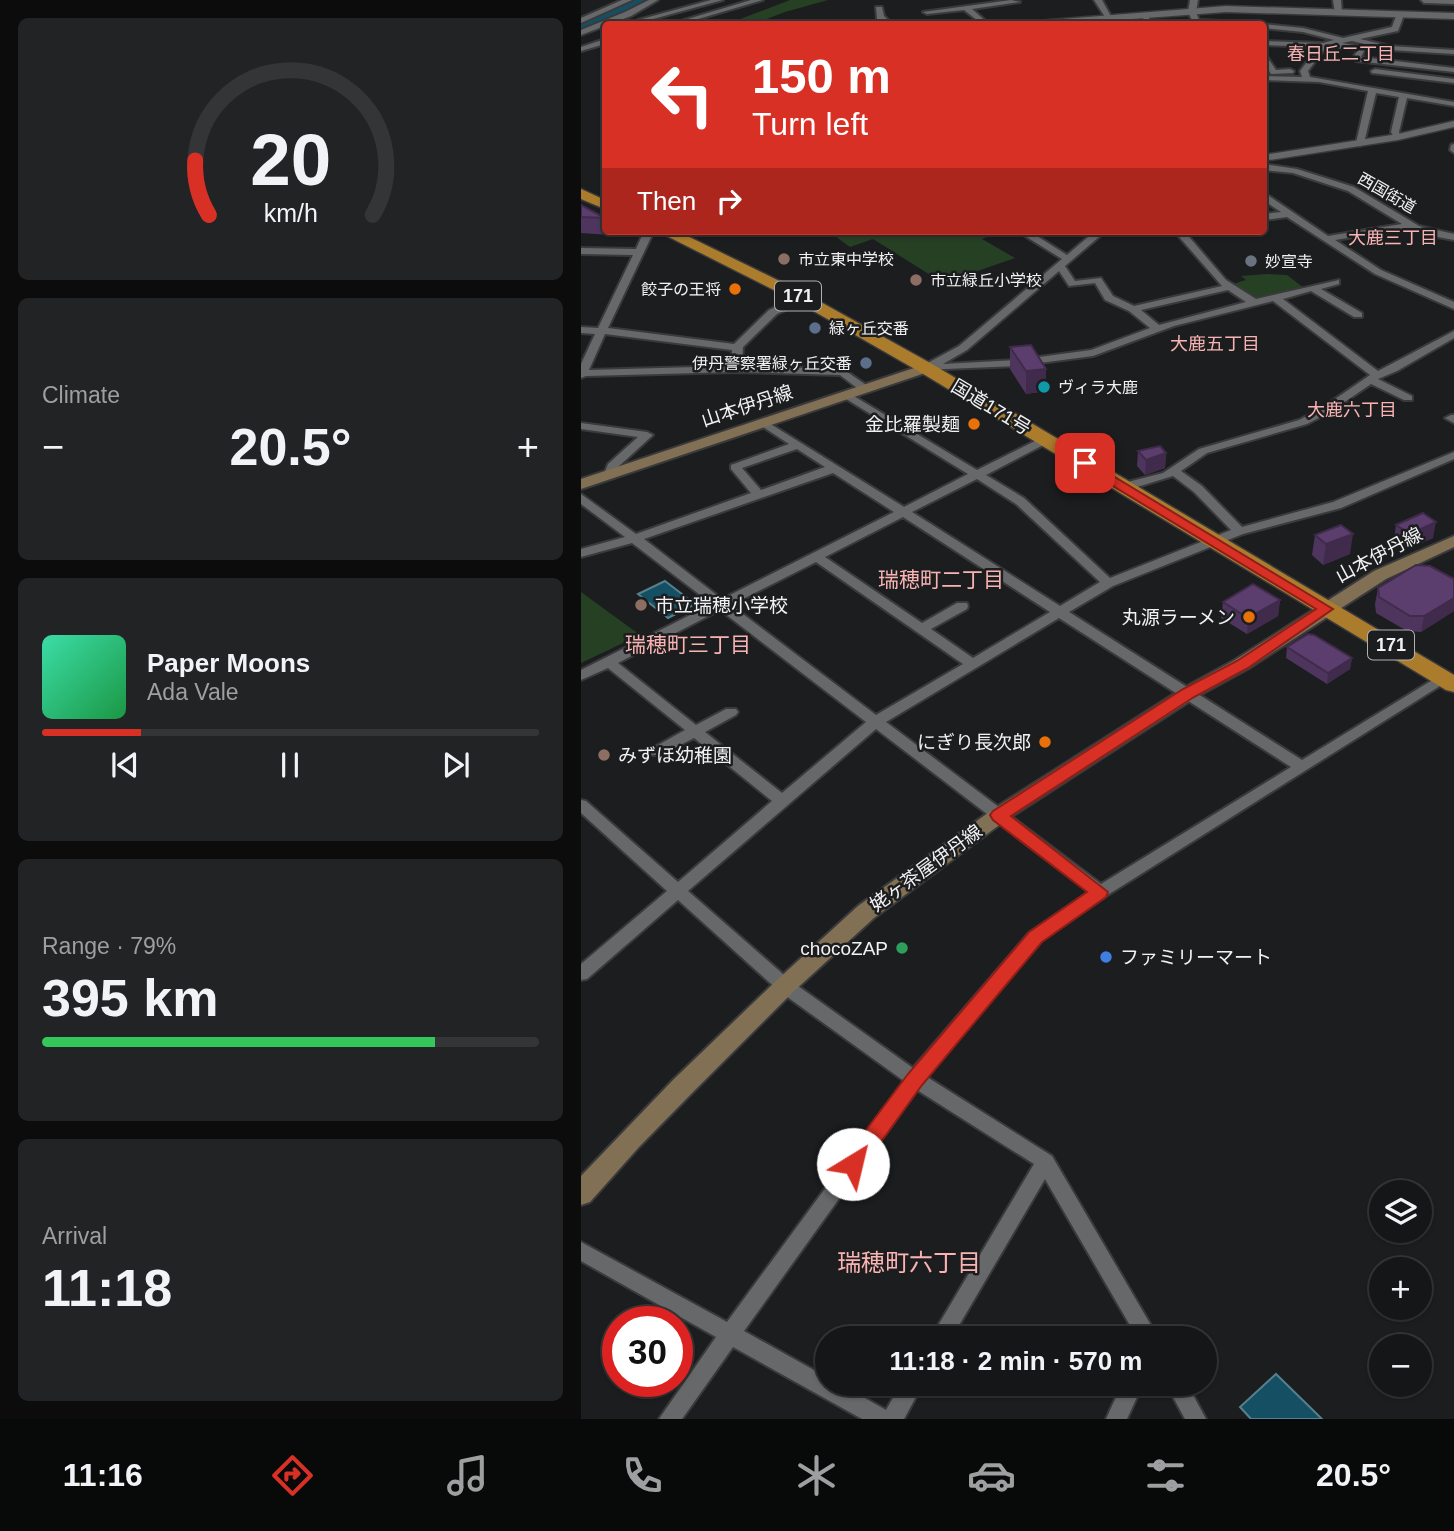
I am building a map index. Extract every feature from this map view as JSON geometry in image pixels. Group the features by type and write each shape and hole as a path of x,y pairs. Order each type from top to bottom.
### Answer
{"highway":[{"path":"581,193 602,204"},
{"name":"国道171号","path":"673,235 802,298 926,368 1326,609 1395,647 1449,682"}],"main road":[{"name":"山本伊丹線","path":"581,484 926,368"},
{"name":"山本伊丹線","path":"1326,609 1380,575 1454,541"},
{"name":"姥ヶ茶屋伊丹線","path":"581,1194 630,1139 785,986 866,912 999,815 1326,609"}],"street":[{"path":"581,21 628,0"},
{"path":"614,21 654,0"},
{"path":"628,14 642,20 719,0"},
{"path":"686,21 759,0"},
{"path":"948,0 967,8 982,21"},
{"path":"927,12 1016,2 1015,0"},
{"path":"1098,0 1110,18"},
{"path":"1194,0 1192,12 1196,21"},
{"path":"1337,0 1339,13"},
{"path":"1084,21 1110,18 1147,20 1226,5 1339,13 1424,16 1452,16 1450,2 1424,0 1424,16"},
{"path":"665,5 676,11"},
{"path":"879,9 880,17 885,21"},
{"path":"1305,75 1326,44 1395,29 1400,15"},
{"path":"585,32 602,26"},
{"path":"1267,26 1303,30 1390,48 1454,52"},
{"path":"585,32 602,40"},
{"path":"581,49 602,42"},
{"path":"1267,43 1326,44 1363,49 1356,59 1454,70"},
{"path":"1267,60 1274,72 1305,75 1454,104"},
{"path":"1375,71 1454,81"},
{"path":"1267,78 1305,75"},
{"path":"1360,143 1373,89"},
{"path":"1398,137 1396,125 1404,94"},
{"path":"1267,157 1398,137 1454,124"},
{"name":"西国街道","path":"1267,168 1294,171 1351,189 1410,225 1430,233 1454,237"},
{"path":"1267,198 1378,272 1454,306"},
{"path":"1267,217 1290,214"},
{"path":"1327,239 1410,225"},
{"path":"647,235 581,374 736,369 843,372 865,389"},
{"path":"1029,235 1068,259"},
{"path":"926,368 963,348 1096,235"},
{"path":"1182,235 1228,287 1256,304"},
{"path":"581,251 639,252"},
{"path":"1058,268 1064,269 1072,284 1098,281 1109,298 1133,309 1158,329"},
{"path":"926,368 1017,363 1080,355 1198,317 1336,282"},
{"path":"1133,309 1228,287"},
{"path":"1314,288 1358,315"},
{"path":"736,369 737,348 773,312 802,298"},
{"path":"1179,299 1198,317"},
{"path":"1277,299 1374,378 1408,398"},
{"path":"581,330 737,348"},
{"path":"1124,487 1174,471 1203,451 1303,422 1374,378 1454,334"},
{"path":"692,356 698,342"},
{"path":"847,396 1020,501 1108,583"},
{"path":"764,423 1302,767"},
{"path":"581,426 647,435 612,466 610,474"},
{"path":"581,676 1045,440"},
{"path":"759,495 735,467 797,445"},
{"path":"581,974 875,722 1108,583 1239,531 1337,505 1454,455"},
{"path":"581,553 636,538 835,468"},
{"path":"1174,471 1198,489 1239,531"},
{"path":"581,498 1100,892"},
{"path":"816,555 974,664"},
{"path":"921,629 963,606"},
{"path":"608,662 782,801"},
{"path":"669,1419 915,1079 1035,937 1100,892 1302,767 1449,682"},
{"path":"656,752 731,712"},
{"path":"581,805 785,986 915,1079 1045,1162 1141,1326"},
{"path":"948,1326 1045,1162"},
{"path":"581,1251 882,1419"},
{"path":"892,1419 906,1396"},
{"path":"1116,1419 1127,1396"},
{"path":"1183,1396 1196,1419"}],"green space":[{"path":"790,0 828,0 761,21 735,21"},
{"path":"834,235 992,235 982,239 1015,258 943,283 873,239 850,247"},
{"path":"1287,275 1304,288 1260,301 1233,284 1246,280 1241,276"},
{"path":"581,592 640,635 581,663"}],"water":[{"path":"665,581 695,604 668,618 638,594"},
{"path":"1276,1374 1322,1419 1251,1419 1240,1407"}],"building":[{"path":"581,205 602,218 581,217"},
{"path":"1031,345 1046,369 1026,371 1010,347"},
{"path":"1160,446 1166,453 1146,460 1138,451"},
{"path":"1423,513 1436,522 1410,534 1396,525"},
{"path":"1341,525 1353,534 1326,544 1315,535"},
{"path":"1416,565 1430,566 1454,579 1454,598 1424,616 1410,616 1379,597 1378,588"},
{"path":"1253,584 1280,600 1248,618 1223,602"},
{"path":"1308,634 1352,658 1328,673 1287,647"}],"waterway":[{"path":"581,28 644,0"}],"place":[{"name":"市立東中学校","path":"784,259"},
{"name":"妙宣寺","path":"1251,261"},
{"name":"市立緑丘小学校","path":"916,280"},
{"name":"餃子の王将","path":"735,289"},
{"name":"緑ヶ丘交番","path":"815,328"},
{"name":"伊丹警察署緑ヶ丘交番","path":"866,363"},
{"name":"ヴィラ大鹿","path":"1044,387"},
{"name":"金比羅製麺","path":"974,424"},
{"name":"市立瑞穂小学校","path":"641,605"},
{"name":"丸源ラーメン","path":"1249,617"},
{"name":"にぎり長次郎","path":"1045,742"},
{"name":"みずほ幼稚園","path":"604,755"},
{"name":"chocoZAP","path":"902,948"},
{"name":"ファミリーマート","path":"1106,957"}],"district":[{"name":"春日丘二丁目","path":"1341,54"},
{"name":"大鹿三丁目","path":"1393,238"},
{"name":"大鹿五丁目","path":"1215,344"},
{"name":"大鹿六丁目","path":"1352,410"},
{"name":"瑞穂町二丁目","path":"941,579"},
{"name":"瑞穂町三丁目","path":"688,644"},
{"name":"瑞穂町六丁目","path":"909,1262"}],"route":[{"path":"853,1164 915,1079 1035,937 1100,892 999,815 1326,609 1085,463"}]}
